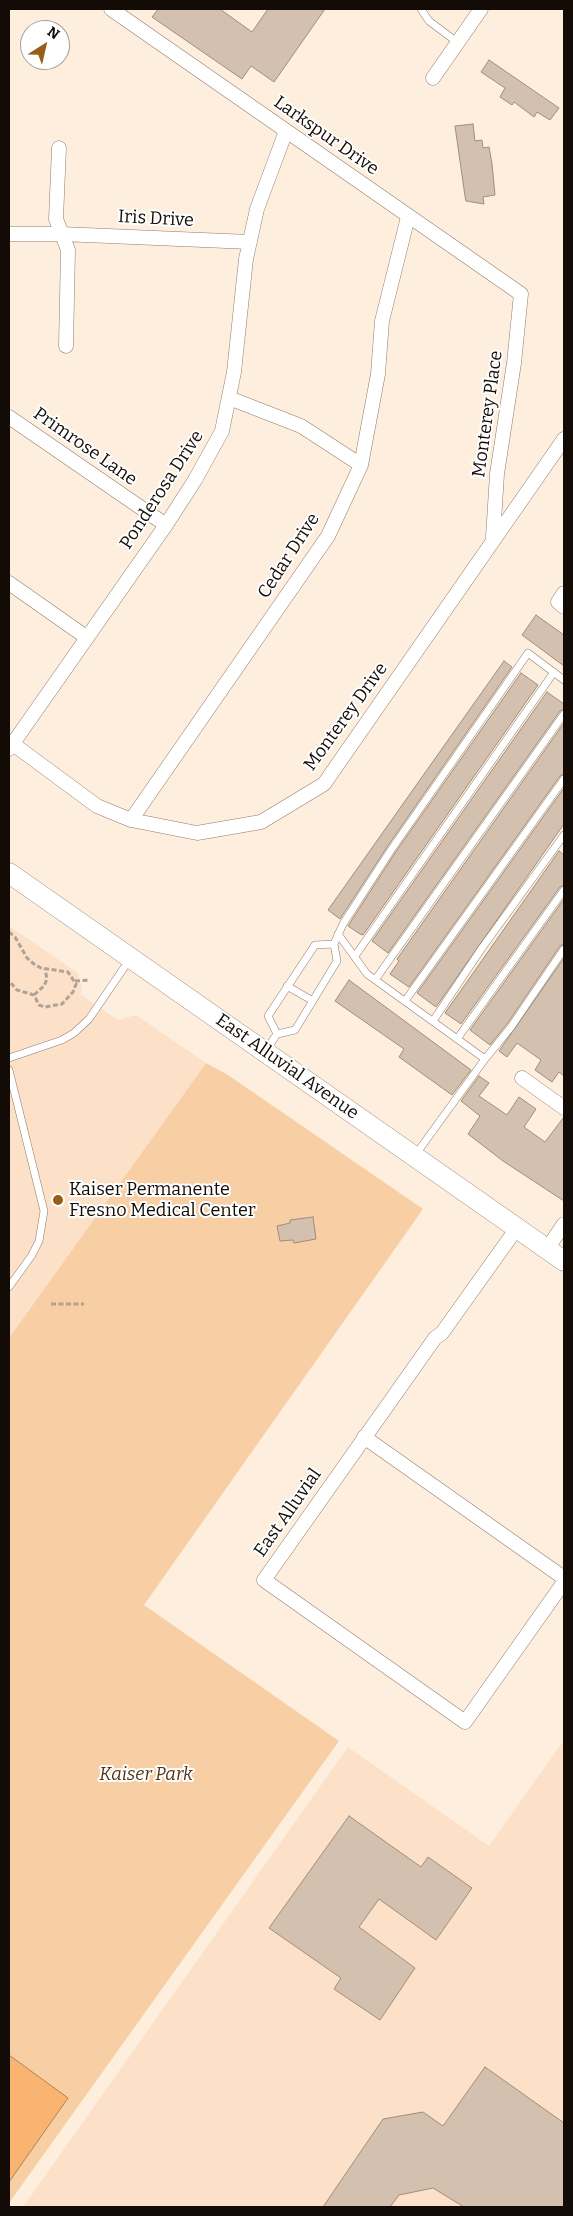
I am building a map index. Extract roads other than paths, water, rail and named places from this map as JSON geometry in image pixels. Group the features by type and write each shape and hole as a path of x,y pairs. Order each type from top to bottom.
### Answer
{"main road":[{"name":"East Alluvial Avenue","path":"9,874 564,1261"}],"street":[{"name":"Larkspur Drive","path":"111,9 521,294"},
{"path":"433,78 480,9"},
{"name":"Ponderosa Drive","path":"11,746 86,636 166,525 195,480 222,431 234,372 246,259 256,209 286,130"},
{"path":"59,148 56,219 68,250 66,346"},
{"name":"Cedar Drive","path":"131,820 328,536 361,465 378,374 382,321 408,217"},
{"name":"Iris Drive","path":"9,234 61,234 250,242"},
{"name":"Monterey Place","path":"493,538 497,474 514,363 521,294"},
{"path":"229,398 301,426 361,465"},
{"name":"Primrose Lane","path":"9,417 166,525"},
{"name":"Monterey Drive","path":"11,746 98,806 131,820 197,833 261,822 324,784 493,538 564,439"},
{"path":"9,585 86,636"},
{"path":"564,593 558,602 564,607"},
{"path":"522,1078 564,1108"},
{"path":"547,1249 564,1224"},
{"name":"East Alluvial","path":"517,1228 364,1437 264,1580 465,1722 564,1582"},
{"path":"364,1437 564,1578"}],"lane":[{"path":"421,9 429,21 458,42"},
{"path":"264,1052 277,1034 295,1030 337,961 334,944 338,934 390,850 528,653 564,680"},
{"path":"355,956 554,672"},
{"path":"375,980 564,714"},
{"path":"405,1001 564,779"},
{"path":"433,1021 482,948 564,835"},
{"path":"457,1039 564,890"},
{"path":"338,934 367,974 485,1060"},
{"path":"277,1034 268,1016 287,986 315,945 334,944"},
{"path":"414,1156 511,1027 564,949"},
{"path":"9,1058 62,1040 74,1033 89,1019 130,958"},
{"path":"287,986 313,1001"},
{"path":"9,1070 44,1211 43,1228 39,1241 32,1255 9,1287"}],"place":[{"name":"Kaiser Permanente Fresno Medical Center","path":"58,1200"}],"park label":[{"name":"Kaiser Park","path":"146,1775"}]}
